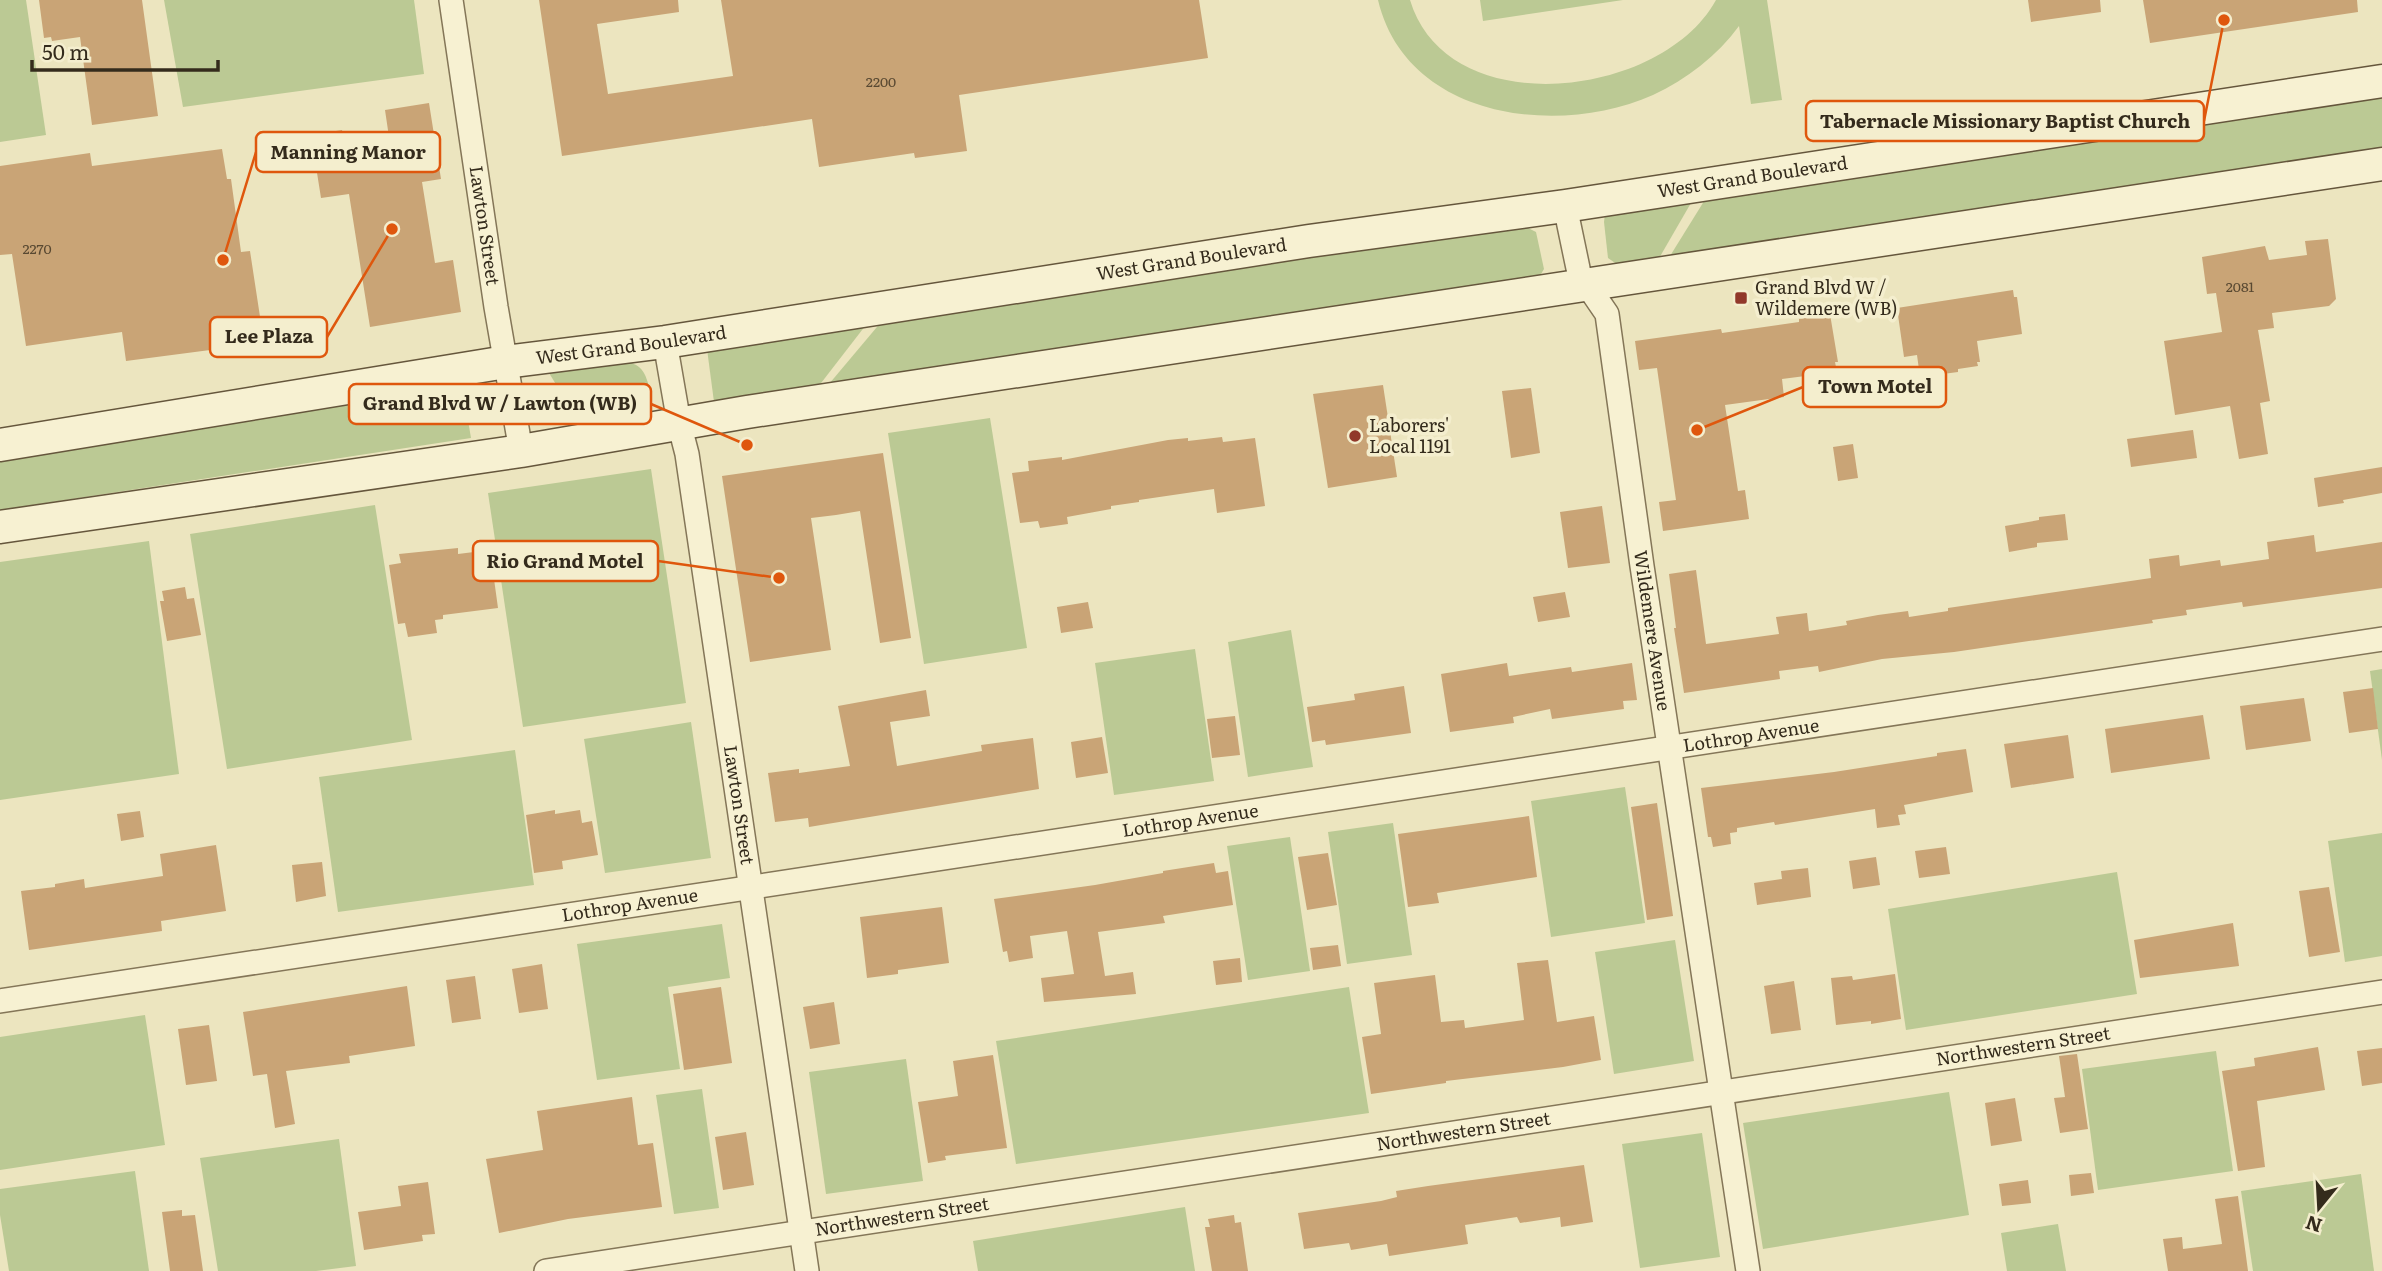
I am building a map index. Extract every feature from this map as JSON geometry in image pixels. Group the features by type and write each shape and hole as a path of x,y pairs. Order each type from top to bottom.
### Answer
{"main road":[{"name":"West Grand Boulevard","path":"0,445 506,362 665,342 1308,241 1565,206 2382,81"},
{"path":"0,527 521,451 679,423 2382,164"}],"street":[{"name":"Lawton Street","path":"451,0 521,451"},
{"name":"Wildemere Avenue","path":"1565,206 1579,273 1607,314 1748,1271"},
{"name":"Lawton Street","path":"665,342 687,454 807,1271"},
{"name":"Lothrop Avenue","path":"0,1002 1670,750 2382,639"},
{"name":"Northwestern Street","path":"546,1271 2382,992"}],"green space":[{"path":"0,0 26,0 46,135 0,142"},
{"path":"164,0 414,0 424,74 183,107"},
{"path":"1378,0 1410,0 1432,40 1466,66 1509,81 1557,84 1605,76 1651,59 1689,34 1716,0 1767,0 1782,100 1751,104 1739,26 1711,57 1678,82 1653,95 1614,108 1573,115 1531,115 1490,108 1452,93 1419,71 1394,40"},
{"path":"1480,0 1623,0 1483,21"},
{"path":"2382,94 2382,148 1670,256 1706,198"},
{"path":"1695,196 1658,260 1618,265 1608,258 1605,214"},
{"path":"1516,226 1536,232 1544,269 1538,279 829,384 882,321"},
{"path":"869,321 818,387 714,402 707,349"},
{"path":"626,361 640,368 646,378 649,397 645,407 626,418 574,424 570,407 549,373"},
{"path":"462,385 471,438 0,510 0,455"},
{"path":"990,418 1027,648 924,664 888,433"},
{"path":"651,469 686,703 523,727 488,493"},
{"path":"375,505 412,740 227,769 190,534"},
{"path":"149,541 179,774 0,800 0,562"},
{"path":"1291,630 1313,767 1248,777 1228,642"},
{"path":"1195,649 1214,781 1114,795 1095,663"},
{"path":"2382,669 2382,760 2370,671"},
{"path":"691,722 711,858 605,873 584,739"},
{"path":"515,750 534,885 338,912 319,777"},
{"path":"1625,787 1645,923 1551,937 1531,801"},
{"path":"1393,823 1412,955 1347,964 1328,832"},
{"path":"2382,833 2382,956 2345,962 2328,841"},
{"path":"1290,837 1310,971 1248,980 1227,846"},
{"path":"2117,872 2137,994 1906,1030 1888,909"},
{"path":"722,924 730,978 668,987 680,1069 597,1080 577,944"},
{"path":"1675,940 1694,1061 1614,1074 1595,952"},
{"path":"1349,987 1369,1113 1016,1164 996,1041"},
{"path":"145,1015 165,1145 0,1170 0,1037"},
{"path":"2216,1051 2233,1171 2098,1190 2082,1069"},
{"path":"906,1059 923,1181 826,1194 809,1072"},
{"path":"702,1089 719,1208 674,1214 656,1095"},
{"path":"1949,1092 1969,1215 1763,1249 1743,1123"},
{"path":"1702,1133 1720,1257 1640,1268 1622,1144"},
{"path":"339,1139 356,1266 316,1271 218,1271 200,1158"},
{"path":"135,1171 149,1271 9,1271 0,1215 0,1189"},
{"path":"2361,1174 2374,1271 2253,1271 2241,1191"},
{"path":"1185,1207 1195,1271 978,1271 973,1241"},
{"path":"2058,1224 2066,1271 2007,1271 2001,1233"}],"building":[{"path":"39,0 142,0 158,116 92,125 80,37 52,41 51,37 44,38"},
{"path":"539,0 678,0 679,12 597,24 608,94 733,76 721,0 1199,0 1208,58 959,95 967,151 915,158 914,153 819,167 812,119 562,156"},
{"path":"2028,0 2100,0 2101,12 2031,22"},
{"path":"2143,0 2357,0 2358,12 2150,43"},
{"path":"429,103 441,179 422,182 435,263 453,260 461,312 370,327 349,194 321,198 311,135 342,130 345,144 389,137 385,110"},
{"path":"222,149 227,179 231,179 241,252 250,251 264,343 126,361 122,332 26,346 12,254 0,255 0,166 90,153 92,166"},
{"path":"2328,239 2336,299 2329,306 2272,313 2274,328 2258,330 2270,401 2260,403 2268,454 2239,459 2230,406 2175,415 2164,341 2222,332 2216,293 2207,294 2202,257 2265,246 2269,260 2307,255 2305,241"},
{"path":"2013,290 2014,297 2017,297 2022,334 1977,341 1980,362 1977,362 1978,366 1958,369 1958,372 1920,377 1917,355 1904,357 1897,308"},
{"path":"1830,314 1838,362 1835,362 1836,367 1812,371 1813,375 1782,379 1784,397 1725,405 1738,491 1745,490 1749,519 1663,531 1659,502 1676,500 1657,368 1639,370 1635,341 1721,329 1722,333 1799,322 1799,319"},
{"name":"Laborers' Local 1191","path":"1383,385 1397,477 1328,488 1313,394"},
{"path":"1531,388 1540,453 1511,458 1502,391"},
{"path":"2193,430 2197,458 2131,467 2127,439"},
{"path":"1222,437 1223,442 1255,438 1265,506 1217,513 1214,489 1111,506 1111,509 1067,517 1068,524 1040,528 1038,521 1020,523 1012,473 1029,471 1028,461 1062,457 1062,460 1168,440 1188,438 1188,441"},
{"path":"1853,444 1858,478 1838,481 1833,447"},
{"path":"883,453 911,638 880,643 860,511 811,518 831,650 750,662 722,476"},
{"path":"2382,467 2382,493 2318,507 2314,478"},
{"path":"1602,506 1610,563 1568,568 1560,512"},
{"path":"2065,514 2068,540 2037,543 2037,547 2009,552 2005,526 2039,520 2039,517"},
{"path":"2314,535 2316,552 2382,542 2382,588 2243,607 2242,602 2186,610 2187,615 2152,620 2153,623 1954,652 1882,659 1819,672 1818,666 1779,671 1780,679 1684,693 1669,574 1696,570 1706,644 1779,634 1776,617 1807,613 1809,631 1847,625 1846,621 1878,615 1908,611 1909,617 1948,611 1948,608 2151,578 2149,559 2179,555 2180,566 2220,560 2221,566 2269,559 2267,542"},
{"path":"458,548 458,554 490,550 498,608 443,615 443,619 435,620 437,633 408,637 405,623 398,624 389,565 401,563 399,554"},
{"path":"185,587 187,599 194,598 201,635 167,641 160,601 164,601 162,591"},
{"path":"1565,592 1570,617 1538,622 1533,597"},
{"path":"1088,602 1093,628 1061,633 1057,607"},
{"path":"1507,663 1509,676 1571,667 1572,672 1632,663 1637,700 1623,701 1624,709 1552,719 1550,709 1513,717 1514,723 1450,732 1441,674"},
{"path":"1404,686 1411,733 1326,745 1325,740 1312,742 1307,707 1355,700 1354,694"},
{"path":"2373,688 2378,729 2349,733 2343,692"},
{"path":"926,690 930,716 890,722 897,766 982,751 981,745 1033,738 1039,789 809,827 808,818 775,822 768,773 799,769 799,773 850,766 838,706"},
{"path":"2304,698 2311,741 2246,750 2240,706"},
{"path":"2203,715 2210,759 2111,773 2105,729"},
{"path":"1235,716 1240,755 1212,758 1207,719"},
{"path":"2068,735 2074,778 2011,788 2004,744"},
{"path":"1102,737 1108,773 1076,778 1071,742"},
{"path":"1966,749 1973,792 1904,805 1906,814 1898,815 1900,825 1877,828 1875,809 1775,825 1774,822 1737,828 1737,832 1730,833 1731,844 1713,847 1711,837 1708,837 1701,788 1834,772"},
{"path":"1657,803 1673,916 1647,920 1631,807"},
{"path":"555,810 555,814 580,810 582,823 592,821 598,855 562,861 563,869 534,873 526,815"},
{"path":"140,811 144,837 121,841 117,814"},
{"path":"1529,816 1537,877 1437,893 1439,903 1408,907 1398,834"},
{"path":"216,845 226,911 161,921 162,931 29,950 21,891 55,887 55,884 84,879 85,888 163,876 160,854"},
{"path":"1946,847 1950,874 1919,878 1915,851"},
{"path":"1328,853 1337,905 1307,910 1298,857"},
{"path":"1876,857 1880,885 1853,889 1849,861"},
{"path":"322,862 326,896 296,902 292,865"},
{"path":"1214,863 1216,873 1228,871 1233,905 1163,916 1165,923 1098,932 1105,976 1133,972 1136,994 1044,1002 1041,978 1074,974 1067,931 1030,936 1033,958 1009,962 1007,951 1003,952 994,899 1095,885"},
{"path":"1808,868 1811,897 1757,905 1754,883 1782,879 1781,871"},
{"path":"2329,887 2340,952 2309,957 2299,891"},
{"path":"942,907 949,963 898,970 898,974 867,978 860,917"},
{"path":"2233,923 2239,966 2140,978 2134,940"},
{"path":"1338,945 1341,966 1313,970 1310,948"},
{"path":"1240,958 1242,982 1216,985 1213,961"},
{"path":"1548,960 1557,1022 1594,1016 1601,1060 1371,1094 1362,1037 1381,1034 1374,983 1435,975 1441,1022 1464,1020 1465,1028 1524,1020 1517,963"},
{"path":"542,964 548,1009 519,1013 512,969"},
{"path":"1895,974 1901,1019 1871,1024 1871,1021 1836,1025 1831,978 1852,976 1853,980"},
{"path":"475,976 481,1019 452,1023 446,980"},
{"path":"1794,981 1801,1030 1771,1034 1764,986"},
{"path":"407,986 415,1046 349,1056 350,1063 286,1071 295,1124 275,1128 267,1074 253,1076 243,1012"},
{"path":"721,987 732,1063 684,1070 673,994"},
{"path":"834,1002 840,1044 810,1049 803,1007"},
{"path":"209,1025 217,1081 186,1085 178,1029"},
{"path":"2318,1047 2325,1090 2257,1101 2265,1167 2238,1171 2222,1071 2255,1066 2254,1058"},
{"path":"2382,1048 2382,1083 2362,1086 2357,1051"},
{"path":"2077,1054 2088,1129 2060,1133 2054,1098 2065,1097 2059,1056"},
{"path":"993,1055 1007,1148 945,1156 946,1160 928,1163 918,1102 958,1096 953,1061"},
{"path":"632,1097 638,1145 653,1143 662,1207 568,1219 499,1233 486,1159 543,1150 537,1111"},
{"path":"2015,1098 2022,1141 1991,1146 1985,1103"},
{"path":"746,1132 754,1185 723,1190 715,1137"},
{"path":"1584,1165 1593,1222 1561,1227 1560,1217 1520,1223 1517,1217 1465,1225 1468,1244 1389,1256 1387,1244 1351,1250 1349,1243 1304,1249 1298,1213 1381,1201 1397,1197 1396,1191"},
{"path":"2091,1173 2094,1193 2071,1196 2069,1175"},
{"path":"2028,1180 2031,1203 2002,1206 1999,1184"},
{"path":"428,1182 435,1234 422,1235 423,1241 364,1250 358,1212 401,1206 398,1186"},
{"path":"2238,1196 2248,1271 2168,1271 2163,1239 2182,1237 2183,1249 2222,1244 2215,1199"},
{"path":"182,1210 182,1216 195,1215 203,1271 170,1271 162,1212"},
{"path":"1234,1215 1235,1223 1241,1222 1248,1271 1212,1271 1205,1227 1210,1227 1208,1219"}],"place":[{"name":"Tabernacle Missionary Baptist Church","path":"2224,20"},
{"name":"Lee Plaza","path":"392,229"},
{"name":"Manning Manor","path":"223,260"},
{"name":"Grand Blvd W / Wildemere (WB)","path":"1741,298"},
{"name":"Town Motel","path":"1697,430"},
{"name":"Laborers' Local 1191","path":"1355,436"},
{"name":"Grand Blvd W / Lawton (WB)","path":"747,445"},
{"name":"Rio Grand Motel","path":"779,578"}]}
